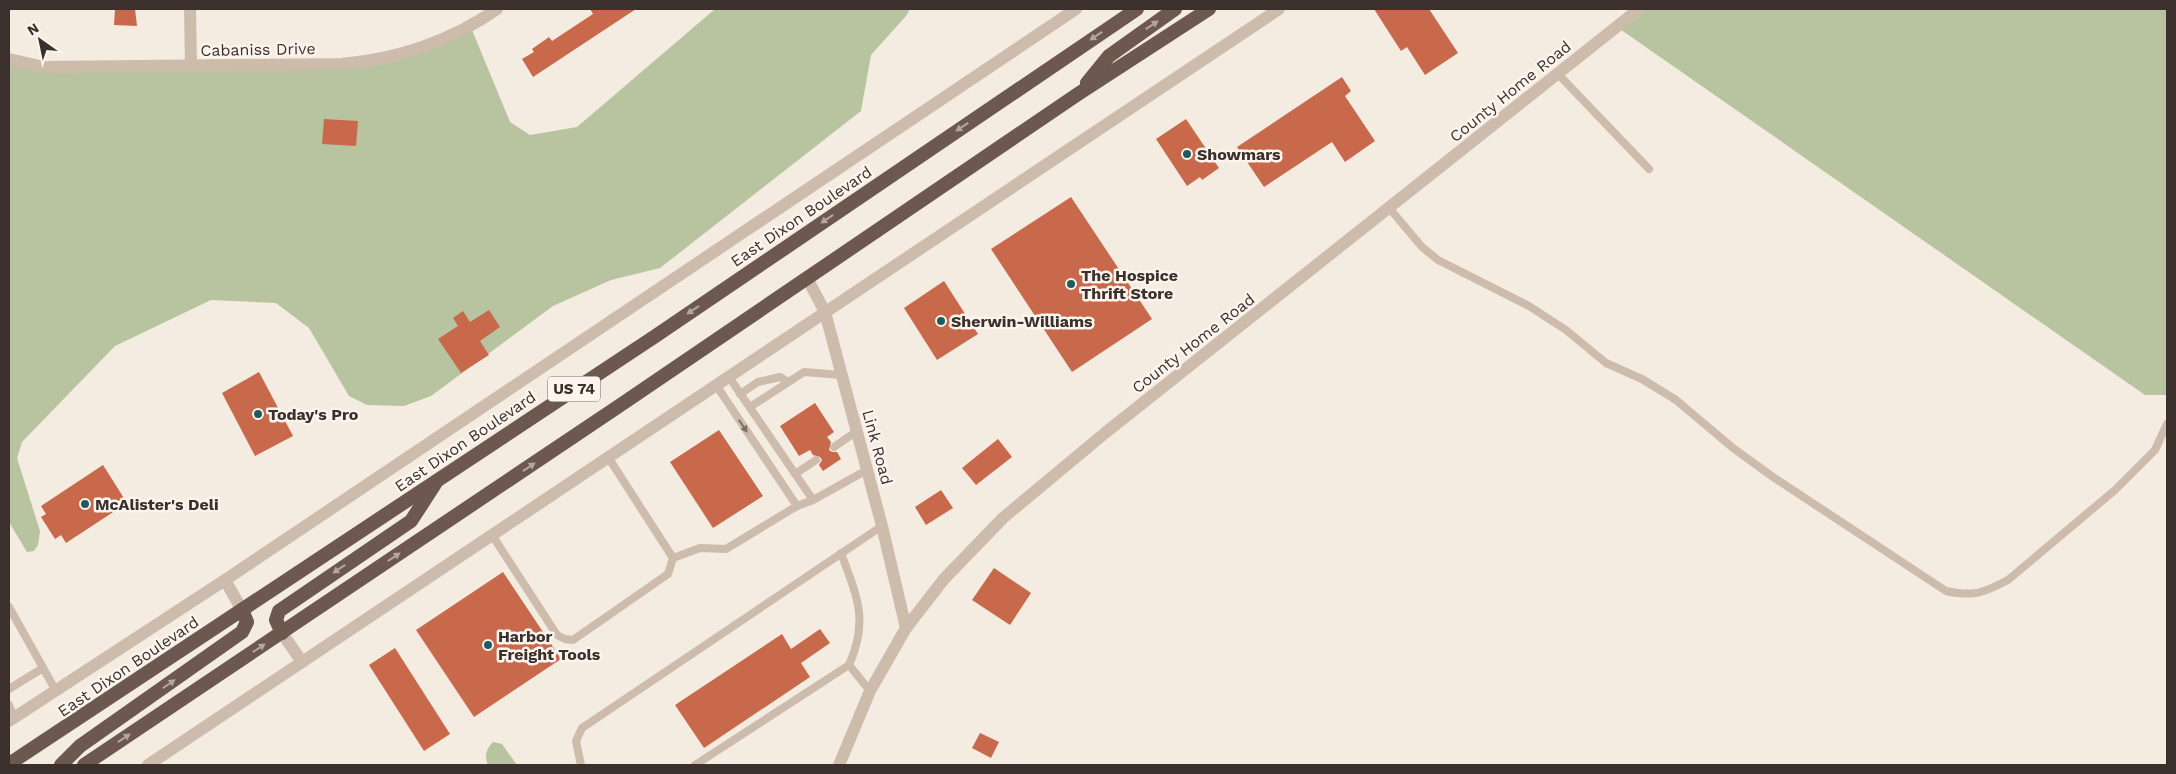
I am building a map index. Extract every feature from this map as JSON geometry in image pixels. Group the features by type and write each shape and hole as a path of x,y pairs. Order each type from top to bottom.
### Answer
{"highway":[{"name":"East Dixon Boulevard","path":"9,764 654,336 1136,9"},
{"path":"1078,94 1109,56 1175,9"},
{"name":"US 74","path":"84,765 1078,94 1209,9"},
{"path":"282,633 276,620 279,611 411,522 438,480"},
{"path":"61,765 80,746 242,632 247,622 242,610"}],"street":[{"path":"190,9 190,66"},
{"name":"Cabaniss Drive","path":"9,59 44,68 342,64 369,62 405,54 431,44 498,9"},
{"name":"East Dixon Boulevard","path":"11,719 225,580 1076,9"},
{"path":"148,765 1279,9"},
{"name":"County Home Road","path":"839,765 870,691 906,628 944,579 1003,518 1120,421 1390,209 1639,9"},
{"name":"Link Road","path":"807,278 825,312 882,526 906,628"},
{"path":"225,580 242,610"},
{"path":"282,633 302,662"}],"lane":[{"path":"1558,74 1649,169"},
{"path":"1390,209 1422,247 1438,260 1530,306 1566,330 1606,363 1642,379 1676,400 1734,448 1773,477 1946,591 1971,595 1990,590 2008,580 2115,490 2155,450 2167,424"},
{"path":"750,407 804,372 841,374"},
{"path":"729,377 813,500"},
{"path":"740,394 758,382 780,377 788,382"},
{"path":"716,385 797,506"},
{"path":"834,447 857,431"},
{"path":"608,457 674,558"},
{"path":"795,474 816,460"},
{"path":"492,535 557,635 573,640 668,574 674,558 700,548 726,549 797,506 813,500 867,470"},
{"path":"582,765 576,742 582,728 882,526"},
{"path":"695,765 849,665 856,648 860,628 857,598 841,553"},
{"path":"9,607 56,691"},
{"path":"849,665 870,691"},
{"path":"9,689 43,668"},
{"path":"9,705 11,719"}],"green space":[{"path":"715,9 910,9 871,55 861,111 660,268 611,280 553,306 431,396 404,406 367,405 349,396 309,328 276,303 211,300 115,346 22,442 17,458 40,531 38,545 34,551 27,552 9,522 9,59 18,62 369,62 470,25 510,122 530,135 577,127"},
{"path":"1639,9 2167,9 2167,395 2145,395 1617,27"},
{"path":"493,742 502,744 517,765 488,765 486,753"}],"building":[{"path":"115,9 135,9 137,26 114,25"},
{"path":"590,9 636,9 533,77 522,59 534,52 532,49 549,37 552,41 593,14"},
{"path":"1374,9 1429,9 1458,53 1425,75 1407,47 1401,51"},
{"path":"1342,77 1351,91 1345,96 1375,141 1345,162 1332,142 1264,187 1237,147"},
{"path":"324,119 358,121 356,146 322,144"},
{"name":"Showmars","path":"1186,119 1219,168 1202,180 1200,177 1187,186 1156,139"},
{"name":"The Hospice Thrift Store","path":"1071,197 1152,319 1072,372 991,249"},
{"name":"Sherwin-Williams","path":"944,281 978,334 937,360 904,308"},
{"path":"489,310 500,327 480,341 489,355 461,373 438,339 458,326 453,318 463,311 470,322"},
{"name":"Today's Pro","path":"259,372 293,436 255,456 222,393"},
{"path":"815,403 834,432 827,437 831,442 829,450 837,452 841,459 823,471 819,465 822,460 820,457 813,455 810,450 799,456 780,426"},
{"path":"719,430 763,496 713,528 670,462"},
{"path":"998,439 1012,457 976,485 962,468"},
{"path":"103,465 127,503 66,543 61,535 55,539 41,517 46,514 41,506"},
{"path":"941,490 953,508 926,525 915,507"},
{"path":"994,568 1031,593 1010,625 972,600"},
{"name":"Harbor Freight Tools","path":"503,572 561,659 474,717 416,630"},
{"path":"820,629 830,643 801,663 810,677 704,748 675,705 782,634 791,649"},
{"path":"395,648 450,734 424,751 369,665"},
{"path":"980,733 999,742 991,758 972,748"}],"place":[{"name":"Showmars","path":"1187,154"},
{"name":"The Hospice Thrift Store","path":"1071,284"},
{"name":"Sherwin-Williams","path":"941,321"},
{"name":"Today's Pro","path":"258,414"},
{"name":"McAlister's Deli","path":"85,504"},
{"name":"Harbor Freight Tools","path":"488,645"}]}
